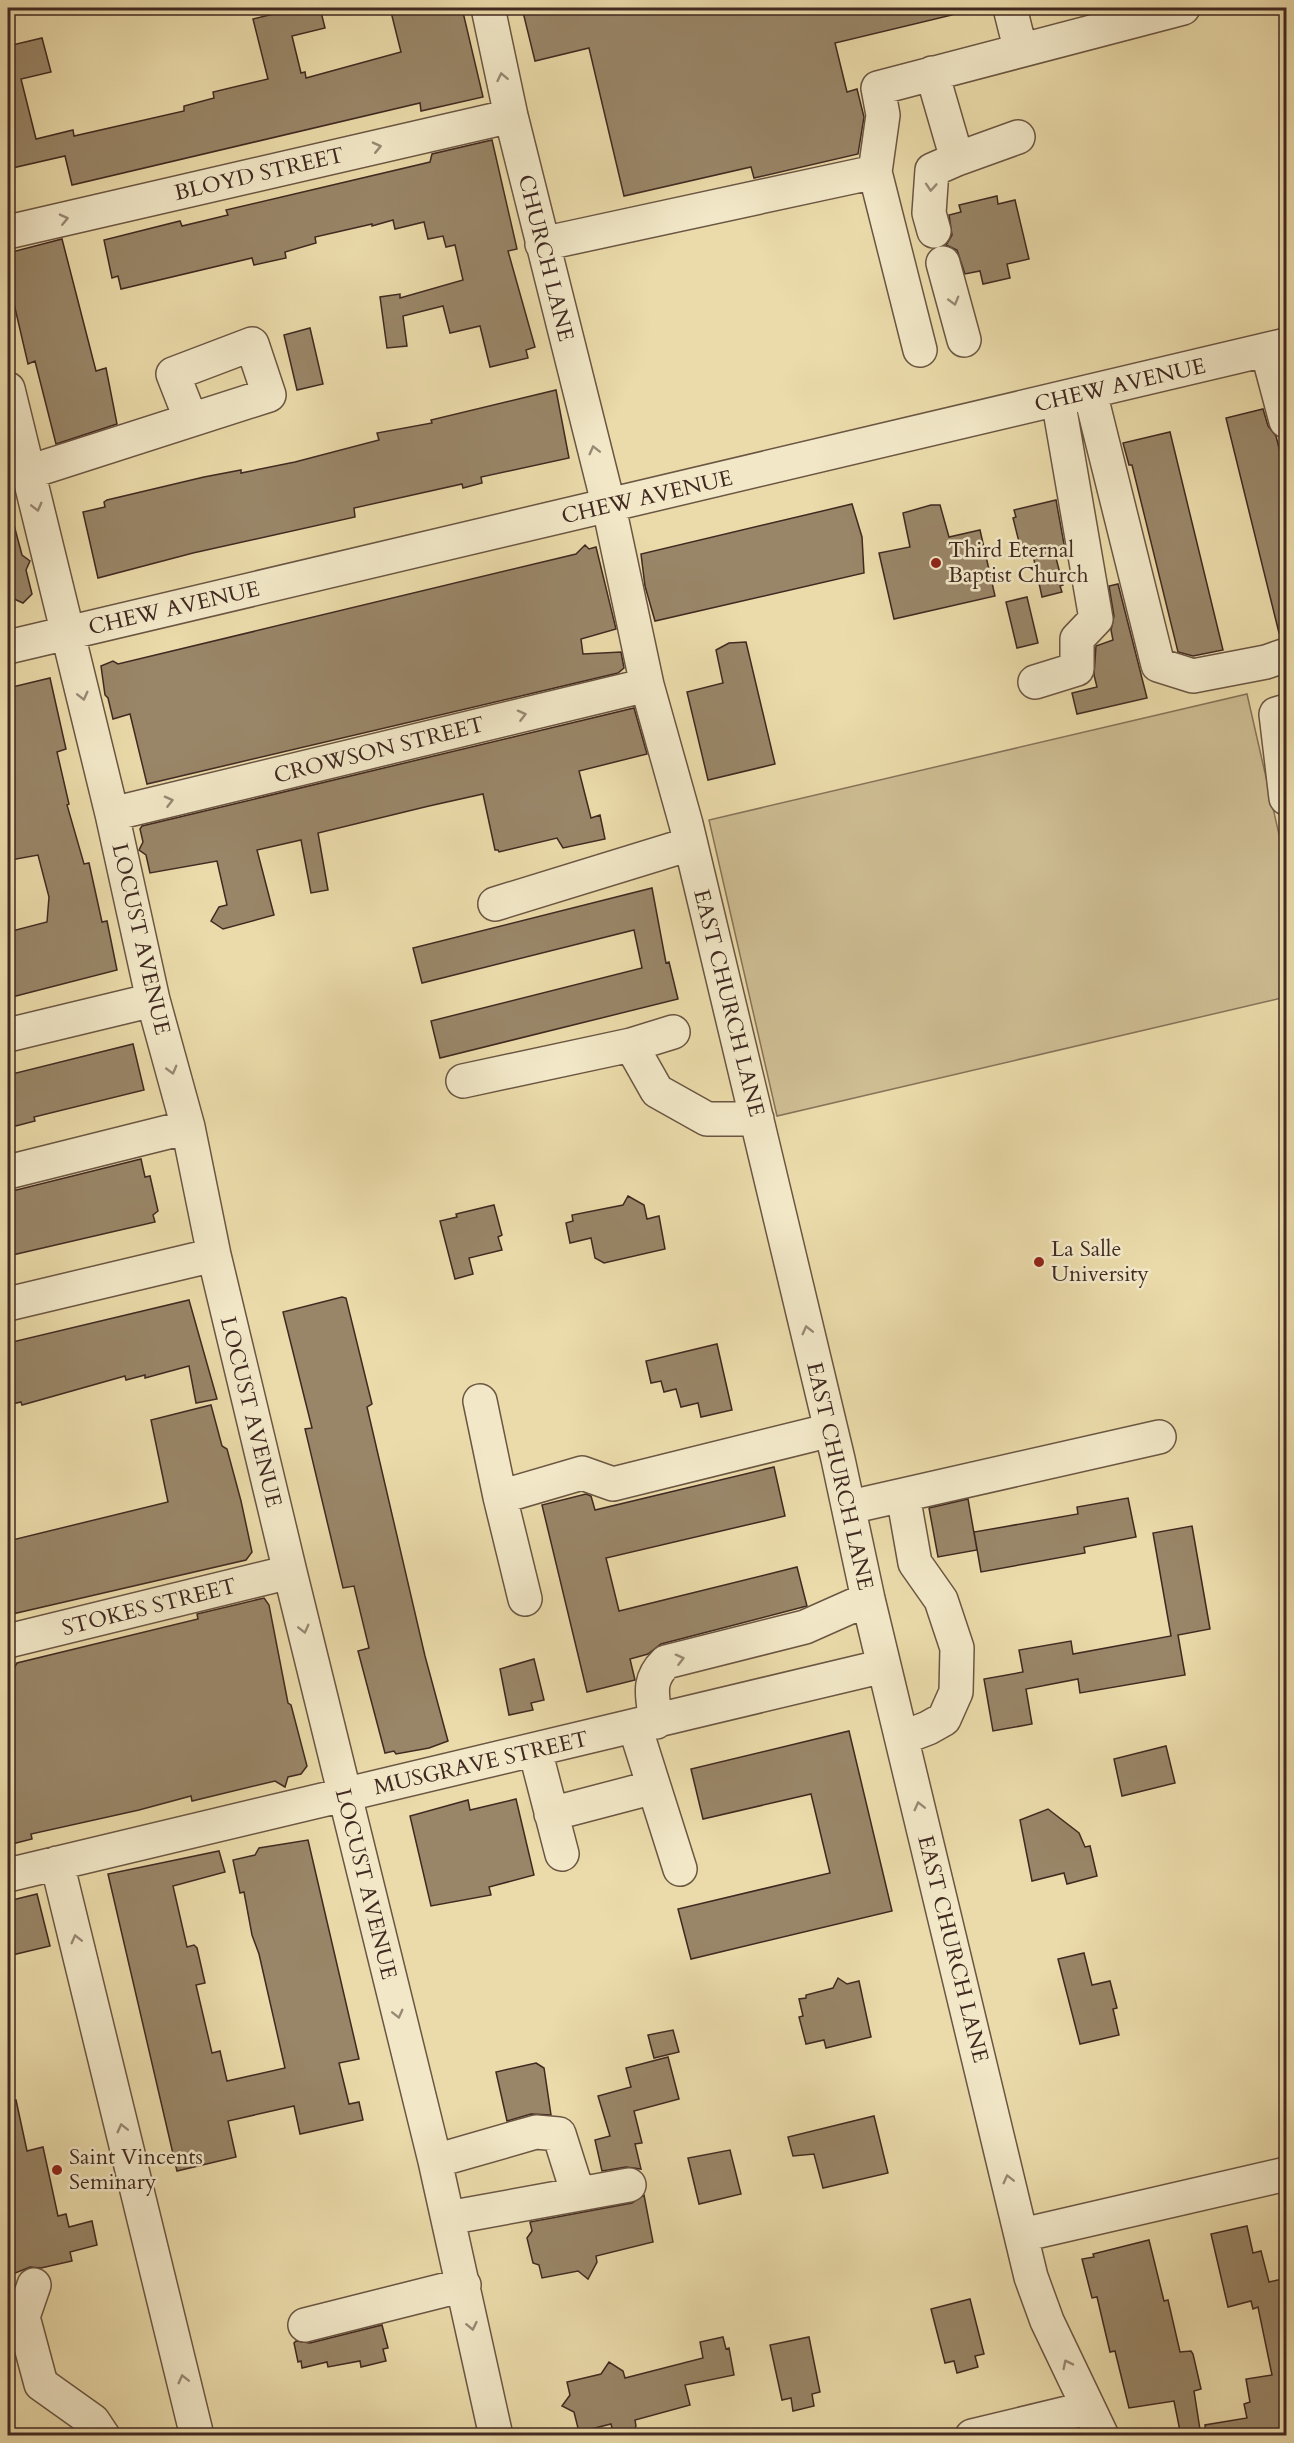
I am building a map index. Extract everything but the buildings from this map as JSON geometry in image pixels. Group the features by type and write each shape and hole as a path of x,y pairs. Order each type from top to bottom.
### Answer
{"street":[{"name":"CHURCH LANE","path":"488,8 542,244 609,507"},
{"path":"1010,8 1020,48"},
{"path":"920,350 875,172 883,115 878,88 1020,48 1184,8"},
{"path":"932,73 957,159"},
{"name":"BLOYD STREET","path":"8,232 511,116"},
{"path":"934,231 929,213 932,170 1018,137"},
{"path":"542,244 875,172"},
{"path":"943,263 964,340"},
{"path":"1277,348 1287,421"},
{"name":"CHEW AVENUE","path":"8,647 1277,348"},
{"name":"LOCUST AVENUE","path":"8,389 112,814 153,1000 188,1127 214,1255 290,1572 435,2161 496,2436"},
{"path":"1090,392 1158,665 1192,676 1266,662 1287,655"},
{"path":"1035,682 1077,669 1077,639 1096,619 1058,399"},
{"path":"29,472 191,420"},
{"name":"EAST CHURCH LANE","path":"609,507 647,685 690,844 850,1507 884,1666 1039,2303 1095,2422"},
{"name":"CROWSON STREET","path":"112,814 647,685"},
{"path":"1287,711 1276,714 1287,798"},
{"path":"495,904 690,844"},
{"path":"8,1035 153,1000"},
{"path":"463,1081 631,1046 673,1032"},
{"path":"631,1046 657,1091 707,1119 756,1119"},
{"path":"8,1172 188,1127"},
{"path":"8,1304 214,1255"},
{"path":"480,1401 525,1599"},
{"path":"500,1497 582,1473 613,1484 831,1430"},
{"path":"850,1507 1159,1437"},
{"path":"902,1738 944,1719 956,1692 957,1648 941,1600 915,1563 903,1495"},
{"name":"STOKES STREET","path":"8,1641 290,1572"},
{"path":"680,1869 654,1787 646,1724 655,1672 666,1662 805,1627 868,1599"},
{"name":"MUSGRAVE STREET","path":"8,1875 884,1666"},
{"path":"535,1750 562,1854"},
{"path":"551,1814 654,1787"},
{"path":"57,1863 197,2436"},
{"path":"435,2161 536,2132 559,2134 578,2194"},
{"path":"1022,2235 1287,2174"},
{"path":"448,2218 629,2185"},
{"path":"34,2285 23,2317 41,2384 93,2421 103,2436"},
{"path":"305,2325 464,2285"},
{"path":"972,2436 1095,2422"}],"shaded area":[{"path":"1247,694 1286,865 1286,997 777,1116 709,820"}],"place":[{"name":"Third Eternal Baptist Church","path":"936,563"},
{"name":"La Salle University","path":"1039,1262"},
{"name":"Saint Vincents Seminary","path":"57,2170"}]}
